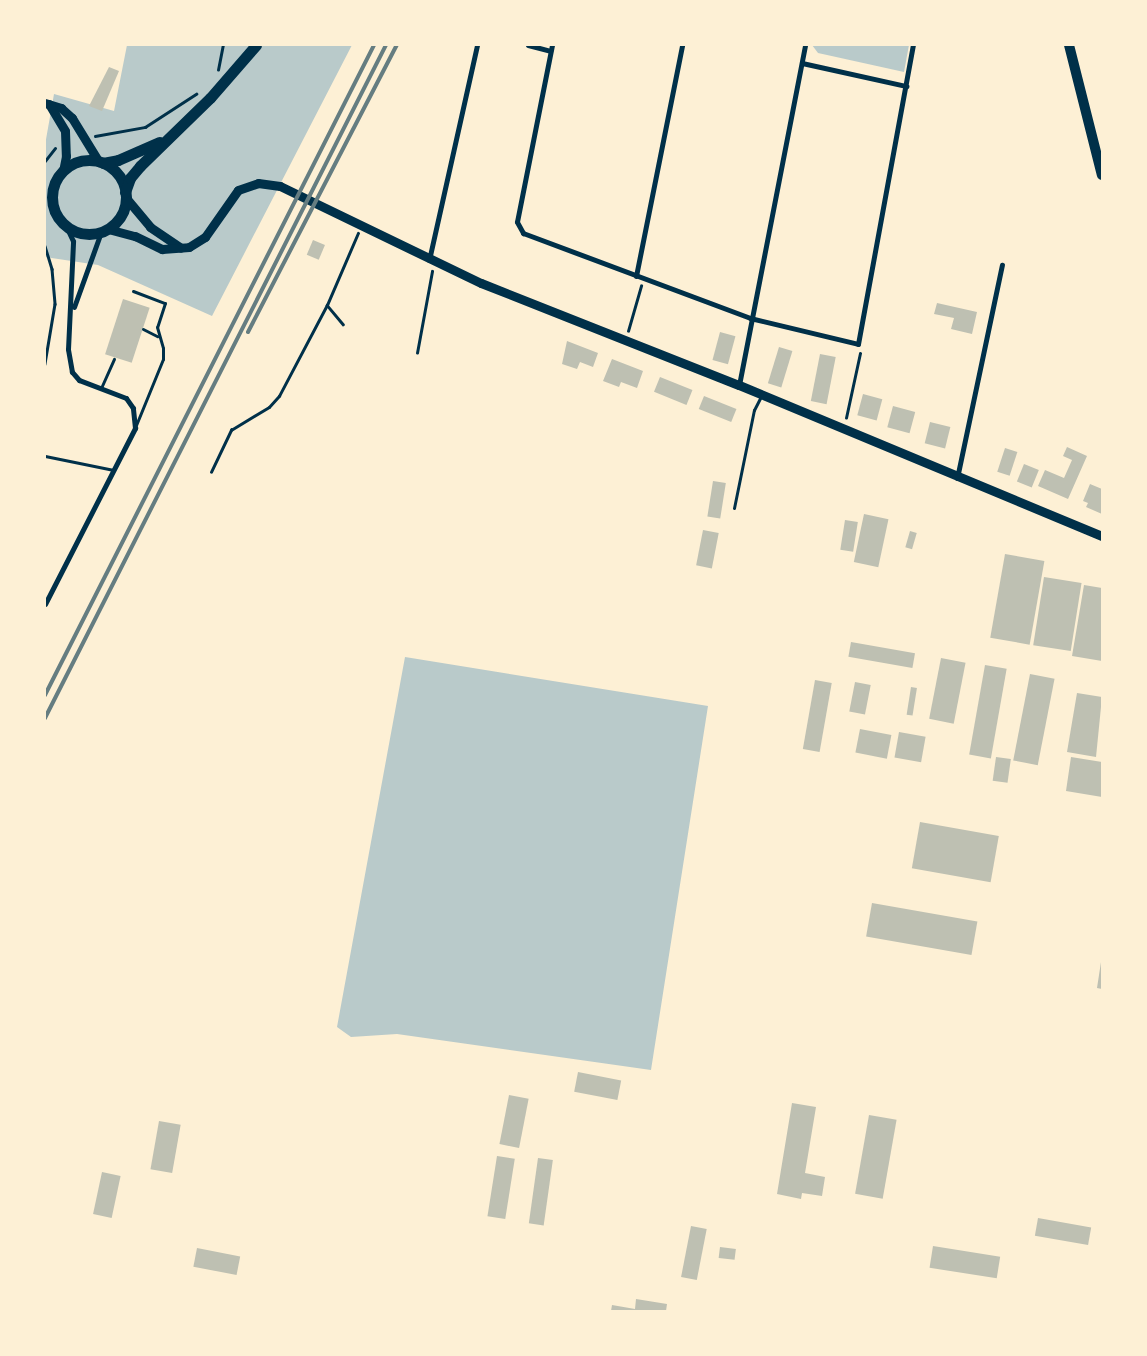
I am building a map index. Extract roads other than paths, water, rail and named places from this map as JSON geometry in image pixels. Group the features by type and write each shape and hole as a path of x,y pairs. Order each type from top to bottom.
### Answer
{"main road":[{"path":"45,212 83,233 104,230 123,212 130,178 165,139 210,98 256,45"},
{"path":"1069,45 1102,175"},
{"path":"62,222 52,199 50,186 63,171 84,161 101,162 132,155 165,139"},
{"path":"101,162 118,175 126,195"}],"street":[{"path":"432,261 478,45"},
{"path":"528,45 551,48 518,227 522,233 750,318 858,344 913,45"},
{"path":"636,276 682,45"},
{"path":"739,385 750,318 805,45"},
{"path":"802,63 906,86"},
{"path":"47,103 61,108 72,118 101,162"},
{"path":"47,103 65,131 66,156 63,171"},
{"path":"72,312 104,230 135,236 162,249 182,248 205,237 238,190 258,183 280,186 432,261 626,341 739,385 957,478 1102,536"},
{"path":"126,195 150,227 182,248"},
{"path":"45,604 135,428 129,402 101,388 79,380 72,372 68,349 72,312 73,241 62,222"},
{"path":"957,478 1002,265"}],"lane":[{"path":"133,291 165,302 158,321 158,336 163,348 163,358 135,428"},
{"path":"143,329 158,336"},
{"path":"101,388 114,359"},
{"path":"734,508 754,410 762,395"},
{"path":"45,456 114,470"}],"railway":[{"path":"45,695 374,45"},
{"path":"45,718 386,45"},
{"path":"248,332 397,45"}]}
